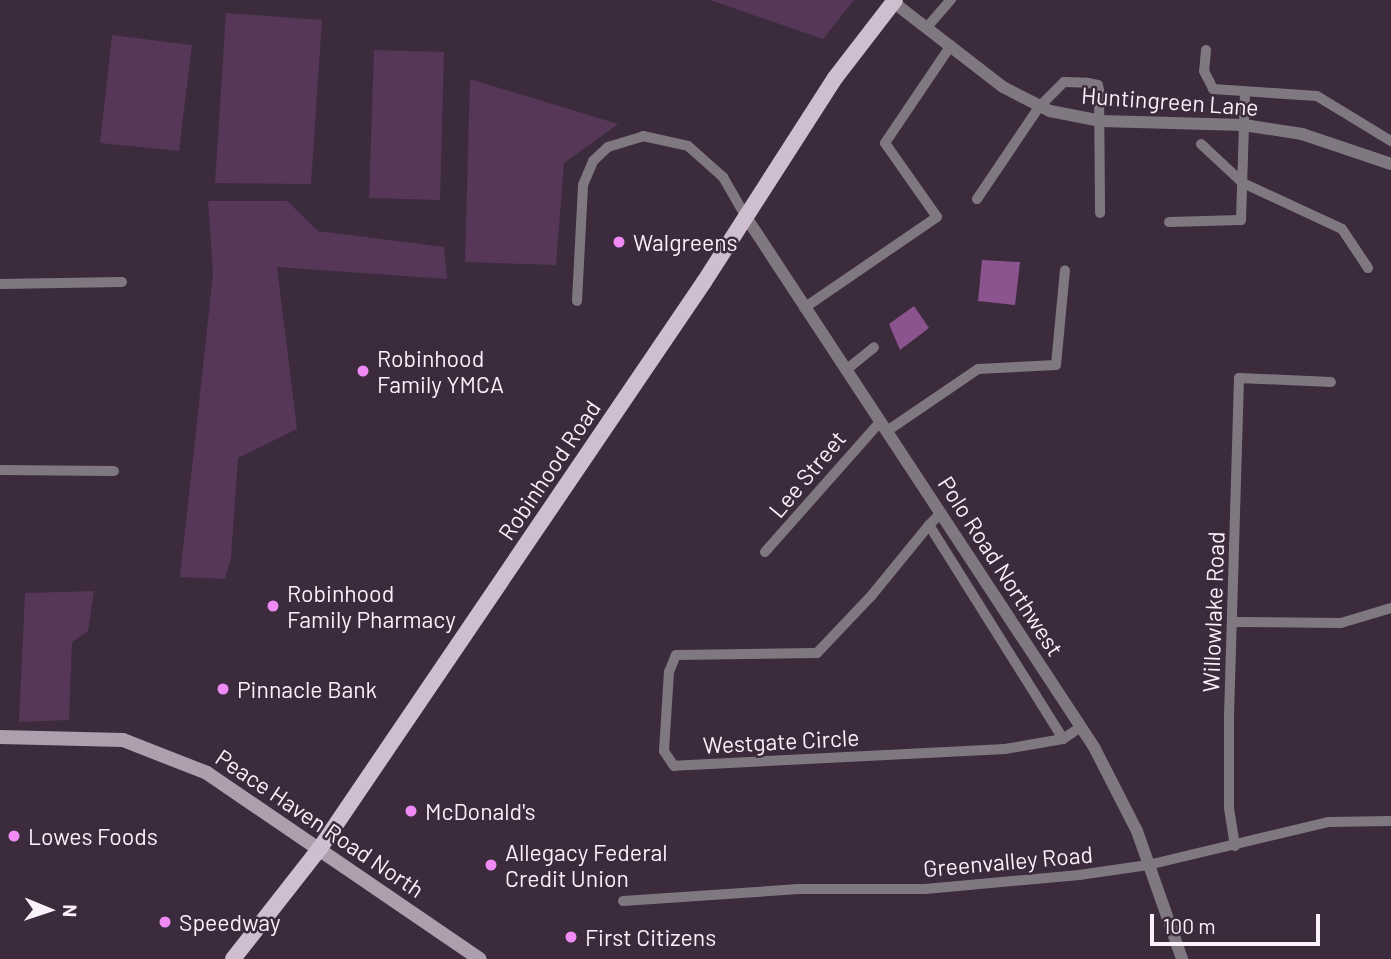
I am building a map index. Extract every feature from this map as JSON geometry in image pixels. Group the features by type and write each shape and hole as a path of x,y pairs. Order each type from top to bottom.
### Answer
{"main road":[{"name":"Robinhood Road","path":"233,959 320,848 746,217 835,78 894,1"},
{"name":"Peace Haven Road North","path":"0,737 123,740 207,773 480,959"}],"street":[{"path":"928,26 951,0"},
{"name":"Huntingreen Lane","path":"894,1 1003,87 1039,107 1101,121 1244,125 1302,134 1391,164"},
{"path":"804,307 937,217 884,143 951,45"},
{"path":"1206,50 1204,71 1213,89 1245,94 1317,96 1391,141"},
{"path":"977,200 1039,107 1064,82 1098,85 1101,121 1100,214"},
{"path":"1169,222 1241,220 1245,94"},
{"path":"577,301 583,185 593,161 608,147 643,136 688,146 723,177 746,217"},
{"path":"1201,144 1243,183 1342,229 1368,268"},
{"name":"Polo Road Northwest","path":"746,217 1081,727 1121,796 1182,959"},
{"name":"Lee Street","path":"765,552 884,426 978,369 1056,365 1065,270"},
{"path":"0,284 122,282"},
{"path":"846,370 874,347"},
{"name":"Willowlake Road","path":"1235,846 1229,807 1231,622 1239,378 1331,382"},
{"path":"0,470 114,471"},
{"name":"Westgate Circle","path":"941,513 817,653 676,655 669,672 664,751 674,766 1005,749 1063,739"},
{"path":"929,525 1063,739 1081,727"},
{"path":"1231,622 1341,623 1391,608"},
{"name":"Greenvalley Road","path":"623,901 799,889 925,889 1149,865 1329,822 1391,821"}],"shaded area":[{"path":"710,0 854,0 823,39"},
{"path":"226,13 322,20 311,184 215,183"},
{"path":"112,35 192,45 179,151 100,143"},
{"path":"374,50 444,52 440,200 369,198"},
{"path":"470,79 618,124 564,163 556,265 465,262"},
{"path":"208,201 287,201 318,231 444,247 447,279 277,267 297,429 238,458 231,557 225,579 180,577 213,274"},
{"path":"982,260 1020,262 1015,305 978,301"},
{"path":"914,306 929,328 900,350 889,324"},
{"path":"94,591 88,631 72,642 69,720 19,722 25,593"}],"place":[{"name":"Walgreens","path":"619,242"},
{"name":"Robinhood Family YMCA","path":"363,371"},
{"name":"Robinhood Family Pharmacy","path":"273,606"},
{"name":"Pinnacle Bank","path":"223,689"},
{"name":"McDonald's","path":"411,811"},
{"name":"Lowes Foods","path":"14,836"},
{"name":"Allegacy Federal Credit Union","path":"491,865"},
{"name":"Speedway","path":"165,922"},
{"name":"First Citizens","path":"571,937"}]}
